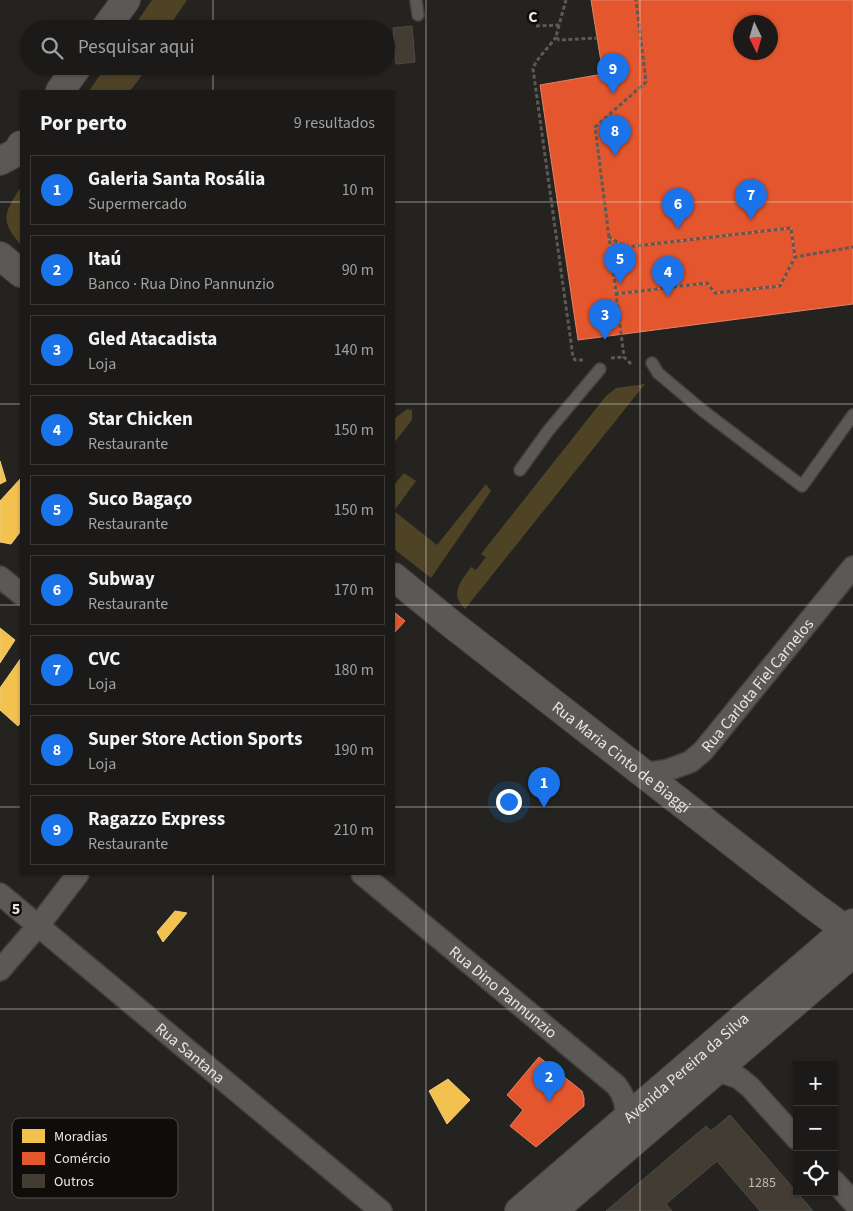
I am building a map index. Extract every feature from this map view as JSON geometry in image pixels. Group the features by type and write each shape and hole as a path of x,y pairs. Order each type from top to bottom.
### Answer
{"main road":[{"path":"112,20 126,0"},
{"path":"61,90 72,75"},
{"path":"0,256 20,272"},
{"name":"Rua Maria Cinto de Biaggi","path":"395,578 643,774 851,934"},
{"name":"Avenida Pereira da Silva","path":"553,1211 716,1070 851,934"},
{"name":"Avenida Pereira da Silva","path":"519,1211 626,1119 851,934"}],"street":[{"path":"0,173 13,153"},
{"name":"Rua Carlota Fiel Carnelos","path":"643,774 668,770 690,762 703,751 853,567"},
{"path":"0,576 20,593"},
{"path":"0,970 38,926 77,875"},
{"name":"Rua Dino Pannunzio","path":"363,875 616,1085 622,1092 625,1101 626,1119"},
{"name":"Rua Santana","path":"0,894 381,1211"},
{"path":"716,1070 739,1078 750,1087 793,1135"},
{"path":"838,1185 853,1202"}],"lane":[{"path":"416,0 418,15"},
{"path":"652,363 658,373 702,410 802,486 853,415"},
{"path":"520,470 548,431 600,369"}],"path":[{"path":"566,0 556,37 549,48 534,64 533,69 573,356 576,360 588,360"},
{"path":"631,364 624,357 595,127 646,82 636,0"},
{"path":"536,26 559,25"},
{"path":"556,37 559,40 597,38"},
{"path":"609,237 626,247 792,228 795,257 780,286 715,294 708,284 615,294"},
{"path":"795,257 853,247"},
{"path":"606,358 624,357"}],"shaded area":[{"path":"152,0 187,0 174,20 138,20"},
{"path":"100,75 142,75 131,90 90,90"},
{"path":"20,189 20,244 7,223 6,217 10,204"},
{"path":"645,384 465,609 460,603 457,593 471,567 476,570 486,557 481,554 606,396 616,388"},
{"path":"407,409 412,410 412,420 395,442 395,418"},
{"path":"404,473 416,481 395,510 395,484"},
{"path":"486,484 491,491 431,578 395,550 395,512 437,545"}],"building: Moradias":[{"path":"0,461 6,481 0,484"},
{"path":"20,479 20,532 11,544 0,542 0,501"},
{"path":"0,628 15,640 0,663"},
{"path":"20,659 20,723 18,726 0,710 0,688"},
{"path":"175,911 187,913 163,942 157,932"},
{"path":"448,1079 470,1100 447,1124 429,1091"}],"building: Comércio":[{"path":"591,0 853,0 853,304 578,340 540,85 603,74"},
{"path":"791,228 795,257 780,286 715,293 707,283 615,294 609,237 626,247"},
{"path":"395,613 405,621 395,632"},
{"path":"539,1057 582,1091 584,1106 536,1147 510,1126 523,1110 507,1095"}],"building: Outros":[{"path":"412,26 415,62 396,64 395,28"},
{"path":"730,1115 793,1188 793,1196 800,1196 813,1211 760,1211 717,1161 666,1204 672,1211 606,1211 706,1126 711,1131"}],"place":[{"name":"Ragazzo Express","path":"613,94"},
{"name":"Super Store Action Sports","path":"615,156"},
{"name":"CVC","path":"751,220"},
{"name":"Subway","path":"678,229"},
{"name":"Suco Bagaço","path":"620,284"},
{"name":"Star Chicken","path":"668,297"},
{"name":"Gled Atacadista","path":"605,340"},
{"name":"Galeria Santa Rosália","path":"544,808"},
{"name":"Itaú","path":"549,1102"}]}
